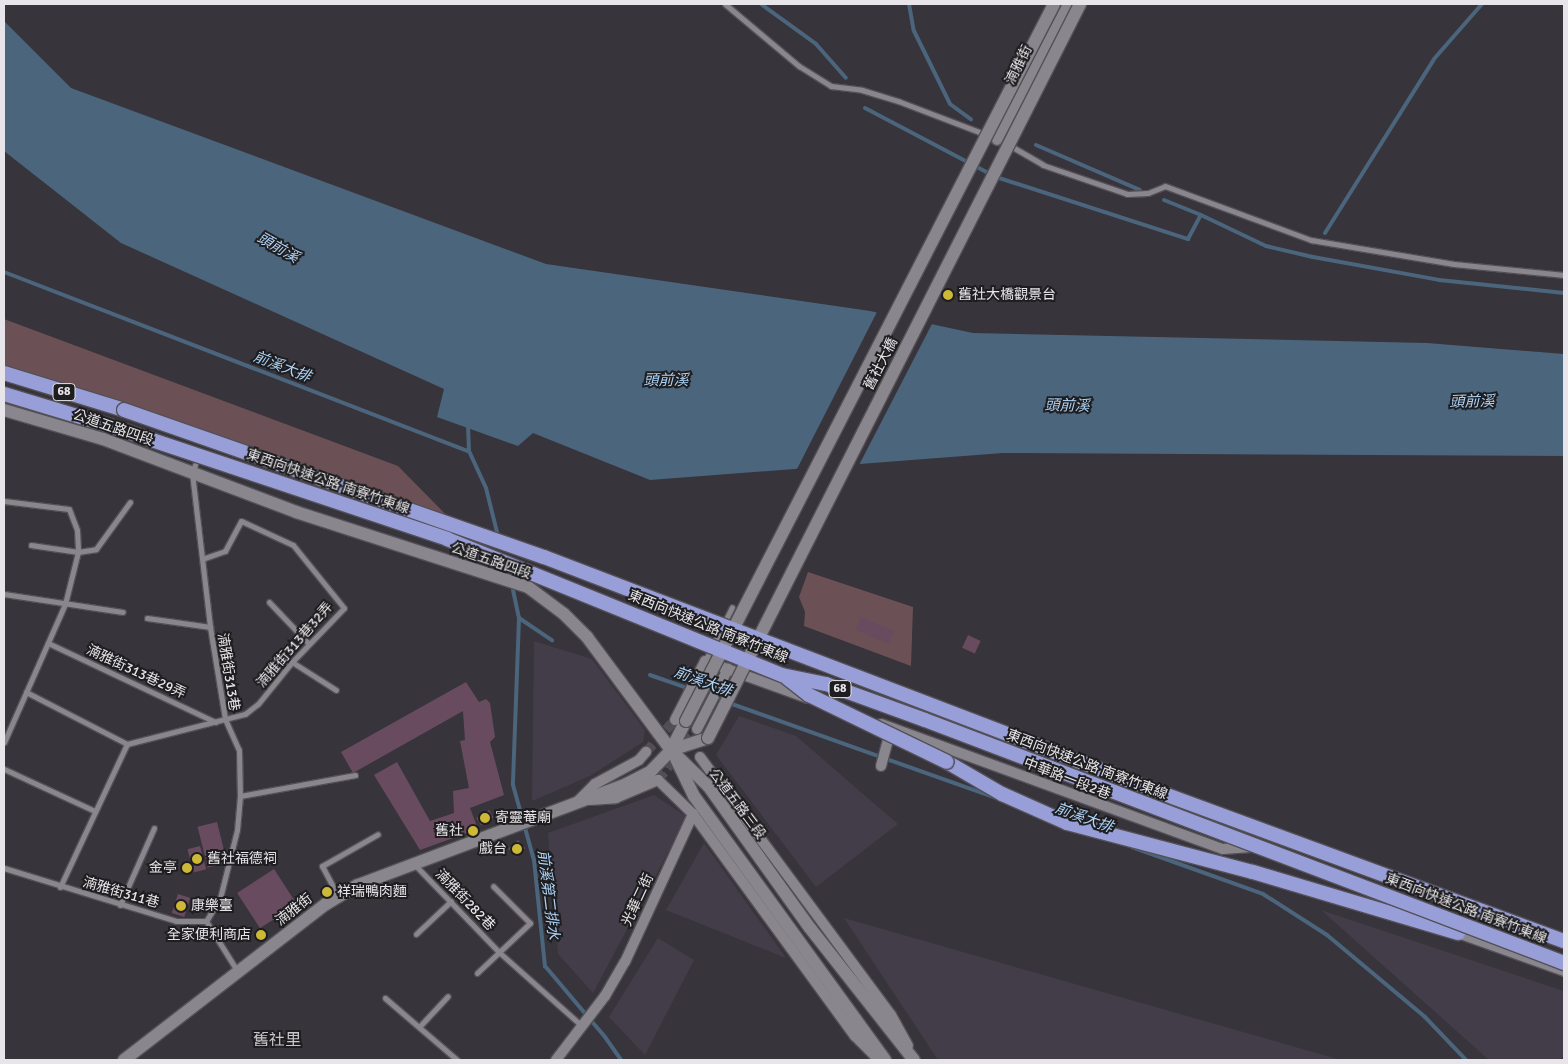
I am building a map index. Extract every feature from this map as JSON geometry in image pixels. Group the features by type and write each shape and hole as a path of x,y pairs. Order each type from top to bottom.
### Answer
{"highway":[{"name":"東西向快速公路 南寮竹東線","path":"4,374 124,410 544,557 1157,791 1564,941"},
{"name":"東西向快速公路 南寮竹東線","path":"4,394 447,539 782,675 826,684 925,720 1564,963"},
{"path":"782,675 809,695 1067,823 1252,872 1458,933"}],"street":[{"name":"舊社大橋","path":"680,721 1054,4"},
{"name":"湳雅街","path":"998,140 1068,4"},
{"name":"舊社大橋","path":"671,750 708,738 1080,4"},
{"name":"公道五路四段","path":"4,404 283,499 296,512 528,588 564,614 587,637 671,750"},
{"name":"公道五路四段","path":"4,410 103,439 194,469"},
{"path":"577,802 651,771 671,750 687,698 705,660 728,669 697,729"},
{"name":"中華路一段2巷","path":"728,669 1223,849 1264,846 1498,933 1517,954"},
{"name":"中華路一段2巷","path":"853,714 888,739 930,741"},
{"path":"881,766 888,739"},
{"name":"公道五路三段","path":"671,750 694,796 885,1060"},
{"name":"公道五路三段","path":"671,750 709,787 810,928 915,1060"},
{"path":"577,802 595,784 639,760 646,752"},
{"name":"公道五路三段","path":"700,757 891,1015 915,1060"},
{"path":"577,802 616,798 658,780 693,814 855,1036 879,1060"},
{"name":"湳雅街","path":"124,1060 339,896 358,885 507,826 577,802"},
{"name":"光華二街","path":"584,1027 625,962 693,814"},
{"path":"1442,912 1458,933"},
{"name":"中華路一段2巷","path":"1458,933 1564,971"},
{"path":"556,1060 584,1027"}],"lane":[{"path":"725,4 799,66 830,86 862,90 898,101 998,140 1043,165 1127,194 1148,194 1166,186 1311,240 1454,264 1564,276"},
{"name":"湳雅街313巷","path":"194,469 210,627 225,719 238,750 240,796 237,830 220,898 206,922"},
{"path":"4,501 69,509 77,530 78,552 65,604 4,742"},
{"path":"32,545 78,552 96,549 130,502"},
{"name":"湳雅街313巷32弄","path":"127,744 245,714 258,704 292,662 344,608 293,546 241,521 224,550 202,559"},
{"path":"4,594 123,612"},
{"path":"269,602 309,644"},
{"path":"705,660 732,607"},
{"name":"湳雅街313巷","path":"147,618 210,627"},
{"name":"湳雅街313巷29弄","path":"48,643 215,722"},
{"path":"292,662 336,690"},
{"path":"26,692 127,744 60,887"},
{"path":"4,769 95,811"},
{"path":"240,796 355,775"},
{"path":"120,905 154,828"},
{"path":"339,896 322,866 378,834"},
{"name":"湳雅街282巷","path":"414,864 500,953 584,1027"},
{"name":"湳雅街311巷","path":"4,868 60,887 176,921 206,922"},
{"path":"477,974 530,923 493,886"},
{"path":"416,934 451,901"},
{"path":"206,922 238,972"},
{"path":"419,1027 448,996"},
{"path":"385,998 457,1060"}],"shaded area":[{"path":"4,319 398,466 467,536 4,370"},
{"path":"808,572 913,607 911,666 804,626 805,612 799,597"},
{"path":"534,641 592,659 645,730 643,742 590,776 532,801"},
{"path":"739,716 796,736 898,824 816,887 716,755"},
{"path":"654,795 687,817 593,993 558,954 548,833"},
{"path":"704,843 786,958 666,910"},
{"path":"1321,910 1564,991 1564,1056 1559,1060 1489,1060"},
{"path":"844,918 1341,1060 938,1060"},
{"path":"658,938 694,960 645,1055 609,1017"}],"water":[{"name":"頭前溪","path":"4,21 71,88 546,264 870,311 973,333 1427,343 1564,354 1564,456 1003,453 650,480 533,433 518,446 437,417 444,389 121,243 4,151"}],"pier":[{"path":"878,310 933,322 858,467 796,471"}],"building":[{"path":"861,617 894,631 889,644 856,630"},
{"path":"968,635 981,641 975,654 962,648"},
{"path":"466,682 479,702 486,699 490,703 495,737 490,742 504,795 470,808 478,829 420,850 374,775 397,762 430,821 454,813 453,791 469,788 460,741 465,740 463,711 353,773 341,752"},
{"name":"寄靈菴廟","path":"489,810 494,818 481,826 476,818"},
{"path":"217,822 227,863 208,868 198,827"},
{"name":"戲台","path":"518,840 525,848 515,857 508,849"},
{"name":"舊社福德祠","path":"200,846 206,869 194,873 187,849"},
{"path":"274,869 297,904 260,928 237,893"},
{"name":"康樂臺","path":"178,894 190,898 184,917 172,913"}],"waterway":[{"path":"761,4 816,44 846,78"},
{"path":"909,4 914,31 950,104 971,119"},
{"path":"1325,233 1434,59 1482,4"},
{"path":"865,108 996,177 1188,239 1201,215 1266,246 1313,257 1439,280 1564,293"},
{"path":"1036,145 1140,190"},
{"path":"1164,200 1201,215"},
{"name":"前溪大排","path":"4,272 469,451 486,488 498,536"},
{"path":"468,424 469,451"},
{"name":"前溪第二排水","path":"513,590 519,618 513,785 534,860 545,966 605,1037 621,1060"},
{"name":"前溪大排","path":"519,618 552,640"},
{"name":"前溪大排","path":"650,675 690,689"},
{"name":"前溪大排","path":"704,694 996,798"},
{"name":"前溪大排","path":"1132,847 1263,894 1327,935 1425,1017 1466,1060"}],"tunnel":[{"path":"646,752 675,720"},
{"path":"658,780 697,729"}],"place":[{"name":"舊社大橋觀景台","path":"948,295"},
{"name":"寄靈菴廟","path":"485,818"},
{"name":"舊社","path":"473,831"},
{"name":"戲台","path":"517,849"},
{"name":"舊社福德祠","path":"197,859"},
{"name":"金亭","path":"187,868"},
{"name":"祥瑞鴨肉麵","path":"327,892"},
{"name":"康樂臺","path":"181,906"},
{"name":"全家便利商店","path":"261,935"}],"district":[{"name":"舊社里","path":"277,1040"}]}
